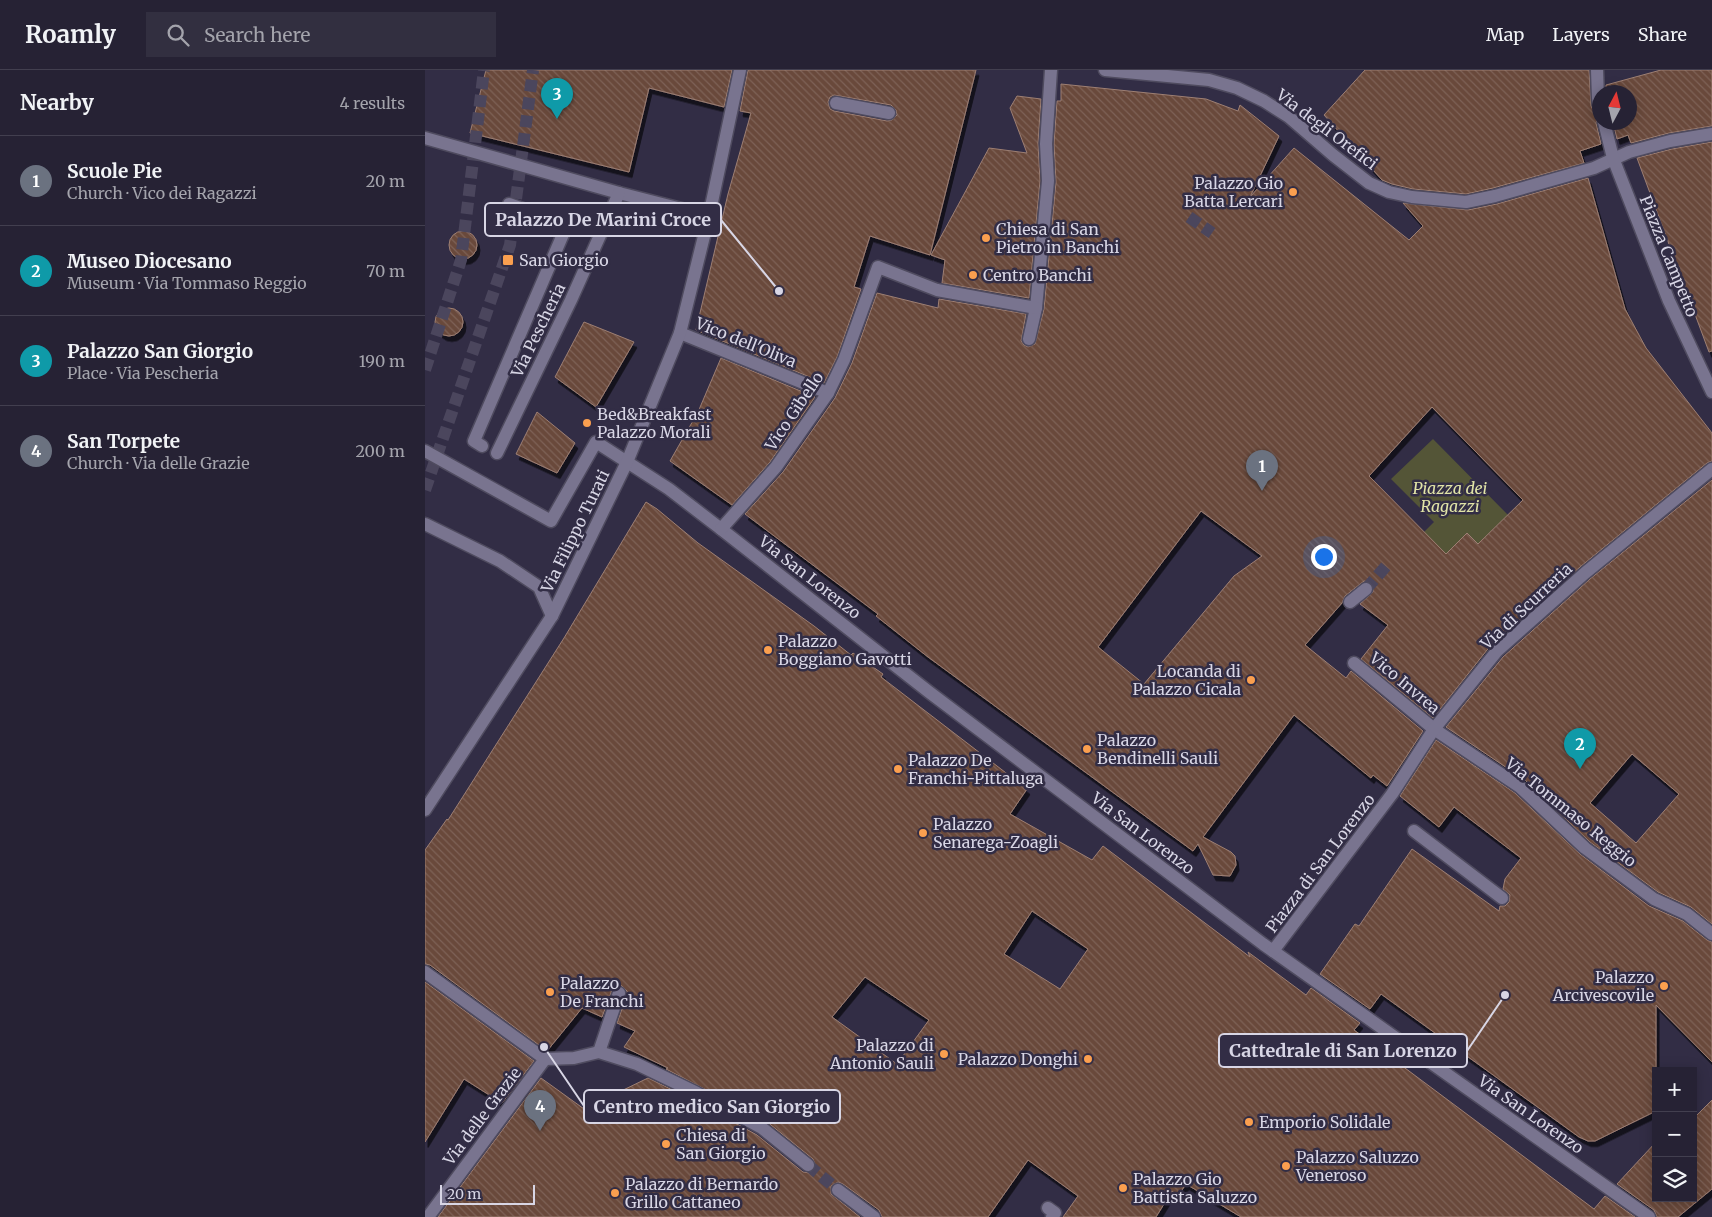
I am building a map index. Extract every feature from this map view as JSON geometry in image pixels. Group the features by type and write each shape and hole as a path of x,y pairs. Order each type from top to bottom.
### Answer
{"street":[{"path":"627,462 680,333 709,216 740,70"},
{"path":"1029,339 1036,308 1048,181 1047,153 1051,70"},
{"name":"Via degli Orefici","path":"1105,70 1209,80 1237,88 1289,117 1369,183 1389,192 1412,197 1466,202 1495,196 1594,168 1629,152 1670,141 1712,134"},
{"path":"1597,70 1598,85"},
{"path":"836,103 889,113"},
{"name":"Piazza Campetto","path":"1606,130 1613,158 1669,301 1712,392"},
{"path":"425,138 709,216"},
{"name":"Via Pescheria","path":"497,453 571,300 619,192"},
{"path":"482,446 474,441 567,225 509,204"},
{"name":"Vico Gibello","path":"721,529 776,467 828,393 844,360 878,267 931,287 1036,308"},
{"name":"Vico dell'Oliva","path":"680,333 828,393"},
{"name":"Via Filippo Turati","path":"425,450 551,521 596,442 627,462 552,616 425,810"},
{"name":"Via San Lorenzo","path":"627,462 669,489 929,692 1273,952 1649,1217"},
{"name":"Via di Scurreria","path":"1392,794 1434,729 1497,651 1585,573 1712,469"},
{"name":"Via Filippo Turati","path":"425,524 500,561 539,587 552,616"},
{"path":"1351,602 1366,589"},
{"name":"Vico Invrea","path":"1354,663 1434,729"},
{"name":"Via Tommaso Reggio","path":"1434,729 1520,787 1585,848 1654,899 1687,914 1712,934"},
{"name":"Piazza di San Lorenzo","path":"1273,952 1392,794"},
{"path":"1414,832 1502,898"},
{"path":"425,972 545,1059 574,1058 599,1052 637,1064 756,1124 808,1165"},
{"path":"599,1052 619,993"},
{"name":"Via delle Grazie","path":"428,1217 545,1059"},
{"path":"838,1190 874,1217"}],"green space":[{"name":"Piazza dei Ragazzi","path":"1433,439 1508,515 1478,544 1467,533 1439,561 1417,539 1434,522 1391,479"}],"building":[{"path":"486,70 732,70 724,107 649,88 629,172 470,133"},
{"path":"748,70 976,70 930,255 870,236 854,287 861,289 837,357 824,383 696,330 728,194 751,113 740,111","holes":["834,95 891,105 896,110 897,115 892,120 887,121 834,111 830,109 828,102 830,97"]},
{"path":"1365,70 1589,70 1592,130 1598,130 1601,144 1580,151 1584,163 1493,188 1466,194 1413,189 1382,180 1324,115"},
{"path":"1661,70 1712,70 1712,126 1669,133 1631,143 1628,135 1617,139 1615,130 1637,130 1637,85 1606,85"},
{"path":"1061,84 1206,99 1238,111 1240,105 1279,136 1250,197 1294,148 1409,240 1423,226 1403,203 1468,210 1497,204 1588,178 1625,309 1646,348 1712,433 1712,461 1707,463 1580,567 1491,645 1433,718 1361,659 1388,625 1360,604 1373,592 1373,584 1364,581 1345,596 1342,603 1305,645 1346,678 1351,671 1423,731 1387,786 1373,775 1371,778 1294,715 1203,837 1235,856 1236,865 1230,876 1213,875 1198,844 1193,851 928,657 876,616 878,614 745,514 783,472 835,398 852,363 877,293 938,308 939,299 1026,314 1021,341 1028,347 1035,344 1044,309 1056,182 1054,144 1057,101 1061,101","holes":["1432,407 1523,500 1478,544 1467,533 1446,554 1369,476","1201,511 1262,556 1234,576 1144,684 1098,647"]},
{"name":"Chiesa di San Pietro in Banchi","path":"1017,96 1041,99 1038,143 1040,181 1029,298 942,283 945,260 931,255 989,148 1027,153 1010,108"},
{"path":"1712,142 1712,351 1709,352 1637,158"},
{"path":"463,231 473,235 477,245 473,255 463,259 453,255 449,245 453,235"},
{"path":"449,308 459,312 463,322 459,332 449,336 439,332 435,322 439,312"},
{"path":"584,322 634,342 596,407 555,377"},
{"path":"721,358 815,397 770,462 732,505 670,461 698,412"},
{"path":"537,412 575,443 557,473 516,454"},
{"path":"1712,480 1712,924 1691,907 1658,892 1590,842 1525,780 1446,727 1503,657 1590,579","holes":["1632,754 1679,794 1636,843 1590,803"]},
{"path":"646,502 698,543 814,626 851,655 853,653 883,674 881,677 1027,789 1010,814 1092,860 1103,846 1250,957 1248,952 1306,995 1311,988 1360,1023 1354,1030 1594,1209 1605,1196 1635,1217 1241,1217 1186,1184 1178,1196 1172,1191 1156,1217 1063,1217 1078,1196 1028,1160 988,1217 882,1217 879,1210 838,1182 831,1186 831,1194 860,1217 438,1217 541,1078 598,1119 615,1094 648,1078 757,1135 803,1172 810,1173 816,1167 813,1159 766,1121 666,1069 668,1068 624,1047 635,1031 617,1023 627,995 627,991 622,986 617,985 612,990 602,1017 582,1008 547,1051 430,965 425,964 425,850 448,820 564,638","holes":["1032,911 1088,949 1060,989 1004,954","865,977 929,1020 897,1064 832,1017"]},
{"path":"1436,740 1515,793 1580,854 1649,906 1683,921 1712,942 1712,1062 1656,1005 1656,1067 1652,1067 1652,1113 1595,1141 1588,1141 1579,1137 1381,994 1370,1009 1320,974 1355,924 1359,926 1412,849 1499,911 1500,906 1505,906 1509,902 1510,895 1503,889 1505,879 1521,858 1454,807 1439,827 1400,796"},
{"path":"425,982 534,1061 502,1103 464,1079 425,1142"},
{"path":"1712,1100 1712,1189 1697,1201 1697,1157 1697,1115"},
{"path":"1652,1146 1652,1202 1696,1202 1678,1217 1657,1217 1654,1210 1617,1184"}],"tunnel":[{"path":"425,370 461,260 484,70"},
{"path":"425,490 510,245 533,70"},
{"path":"1189,217 1212,233"},
{"path":"1366,589 1387,565"},
{"path":"808,1165 838,1190"}],"place":[{"name":"Palazzo San Giorgio","path":"557,119"},
{"name":"Palazzo Gio Batta Lercari","path":"1293,192"},
{"name":"Chiesa di San Pietro in Banchi","path":"986,238"},
{"name":"San Giorgio","path":"508,260"},
{"name":"Centro Banchi","path":"973,275"},
{"name":"Palazzo De Marini Croce","path":"779,291"},
{"name":"Bed&Breakfast Palazzo Morali","path":"587,423"},
{"name":"Scuole Pie","path":"1262,491"},
{"name":"Palazzo Boggiano Gavotti","path":"768,650"},
{"name":"Locanda di Palazzo Cicala","path":"1251,680"},
{"name":"Palazzo Bendinelli Sauli","path":"1087,749"},
{"name":"Palazzo De Franchi-Pittaluga","path":"898,769"},
{"name":"Museo Diocesano","path":"1580,769"},
{"name":"Palazzo Senarega-Zoagli","path":"923,833"},
{"name":"Palazzo Arcivescovile","path":"1664,986"},
{"name":"Palazzo De Franchi","path":"550,992"},
{"name":"Cattedrale di San Lorenzo","path":"1505,995"},
{"name":"Centro medico San Giorgio","path":"544,1047"},
{"name":"Palazzo di Antonio Sauli","path":"944,1054"},
{"name":"Palazzo Donghi","path":"1088,1059"},
{"name":"Emporio Solidale","path":"1249,1122"},
{"name":"San Torpete","path":"540,1131"},
{"name":"Chiesa di San Giorgio","path":"666,1144"},
{"name":"Palazzo Saluzzo Veneroso","path":"1286,1166"},
{"name":"Palazzo Gio Battista Saluzzo","path":"1123,1188"},
{"name":"Palazzo di Bernardo Grillo Cattaneo","path":"615,1193"}]}
